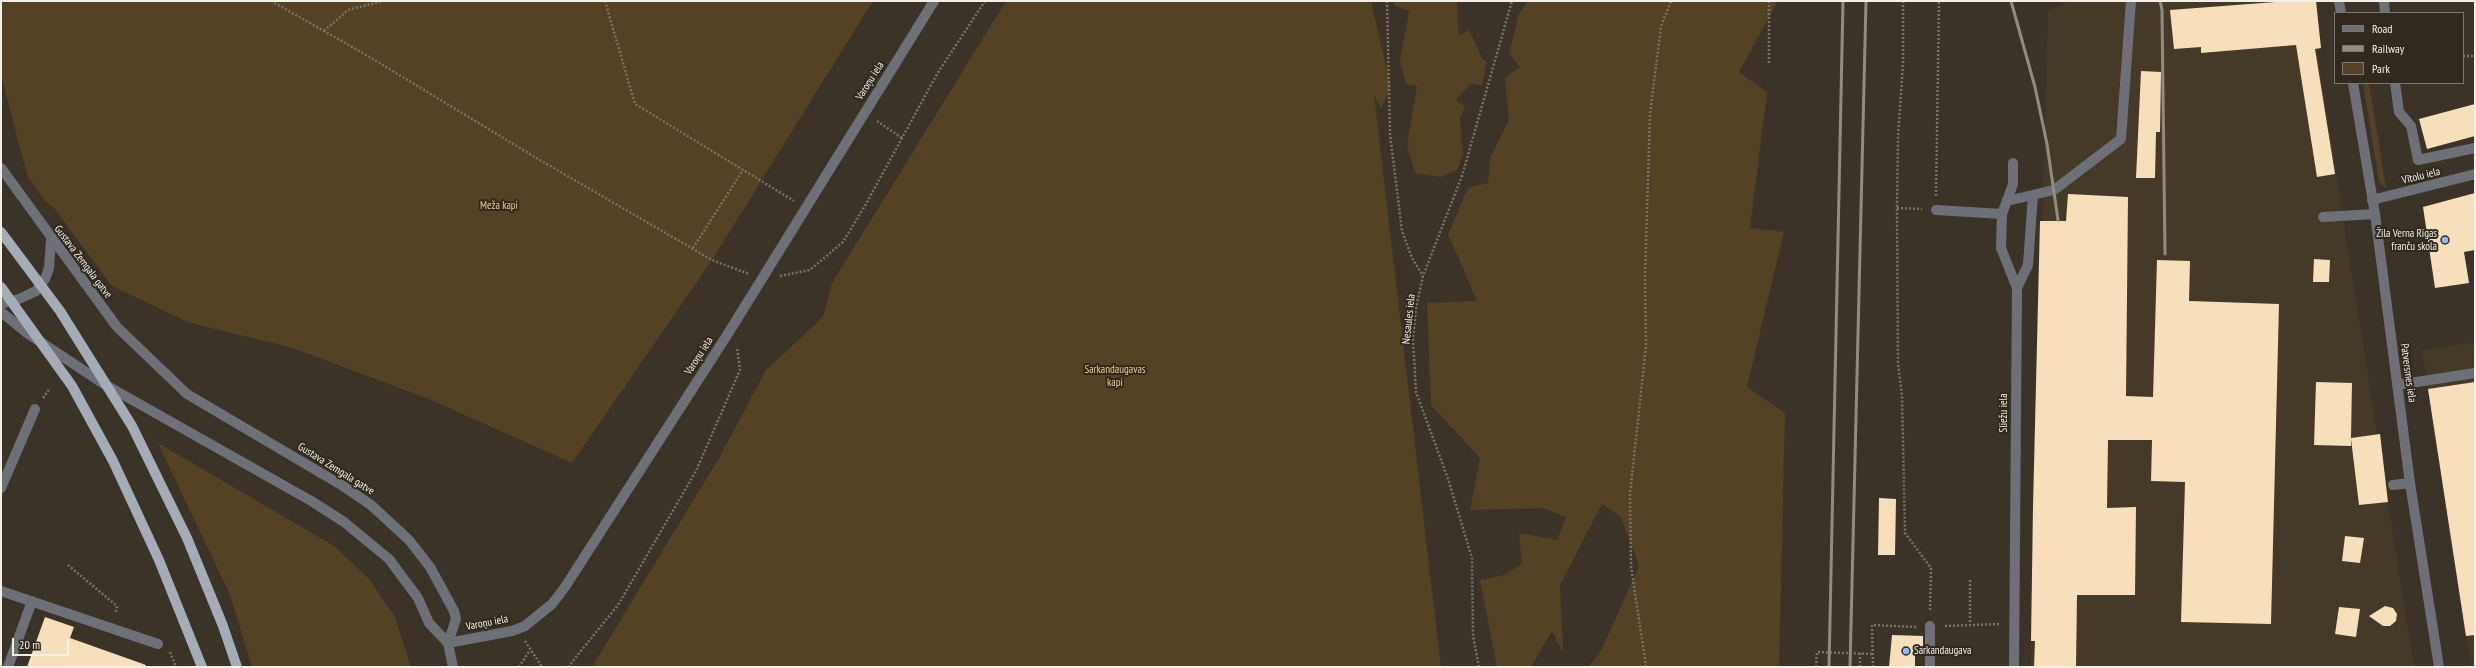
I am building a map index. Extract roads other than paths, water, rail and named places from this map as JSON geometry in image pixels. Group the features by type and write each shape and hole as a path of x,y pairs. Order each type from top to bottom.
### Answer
{"main road":[{"path":"1,232 60,311 132,426 188,538 223,626 237,667"},
{"path":"1,287 72,386 113,462 159,560 202,667"}],"street":[{"name":"Varoņu iela","path":"448,643 518,628 539,616 565,587 762,279 934,1"},
{"path":"2007,201 2054,190 2121,140 2131,1"},
{"path":"2339,1 2341,12"},
{"path":"2384,1 2385,12"},
{"name":"Patversmes iela","path":"2353,84 2374,214 2410,483 2439,667"},
{"path":"2395,84 2399,112 2411,126 2418,160 2475,148"},
{"name":"Sliežu iela","path":"2013,163 2012,184 2002,214 2001,248 2017,288 2014,667"},
{"name":"Gustava Zemgala gatve","path":"1,168 51,240 117,327 187,394 343,486 372,505 400,531 430,567 454,611 456,619 448,643"},
{"name":"Vītolu iela","path":"2372,200 2475,174"},
{"path":"2017,288 2028,265 2033,195"},
{"path":"1936,210 2002,214"},
{"path":"2323,217 2374,214"},
{"path":"1,304 19,299 36,291 49,268 51,240"},
{"path":"1,312 27,333 104,384 307,498 344,522 388,559 418,598 429,624 448,643 453,667"},
{"path":"2397,385 2475,373"},
{"path":"1,488 35,409"},
{"path":"2393,485 2410,483"},
{"path":"1,591 158,644"},
{"path":"8,667 32,601"},
{"path":"1930,626 1930,667"}],"railway":[{"path":"1829,667 1843,1"},
{"path":"1850,667 1866,1"},
{"path":"2011,1 2035,87 2047,144 2058,220"},
{"path":"2160,1 2162,10 2165,254"}],"place":[{"name":"Žila Verna Rīgas franču skola","path":"2445,240"},
{"name":"Sarkandaugava","path":"1906,651"}],"park label":[{"name":"Meža kapi","path":"499,206"},
{"name":"Sarkandaugavas kapi","path":"1115,376"}]}
